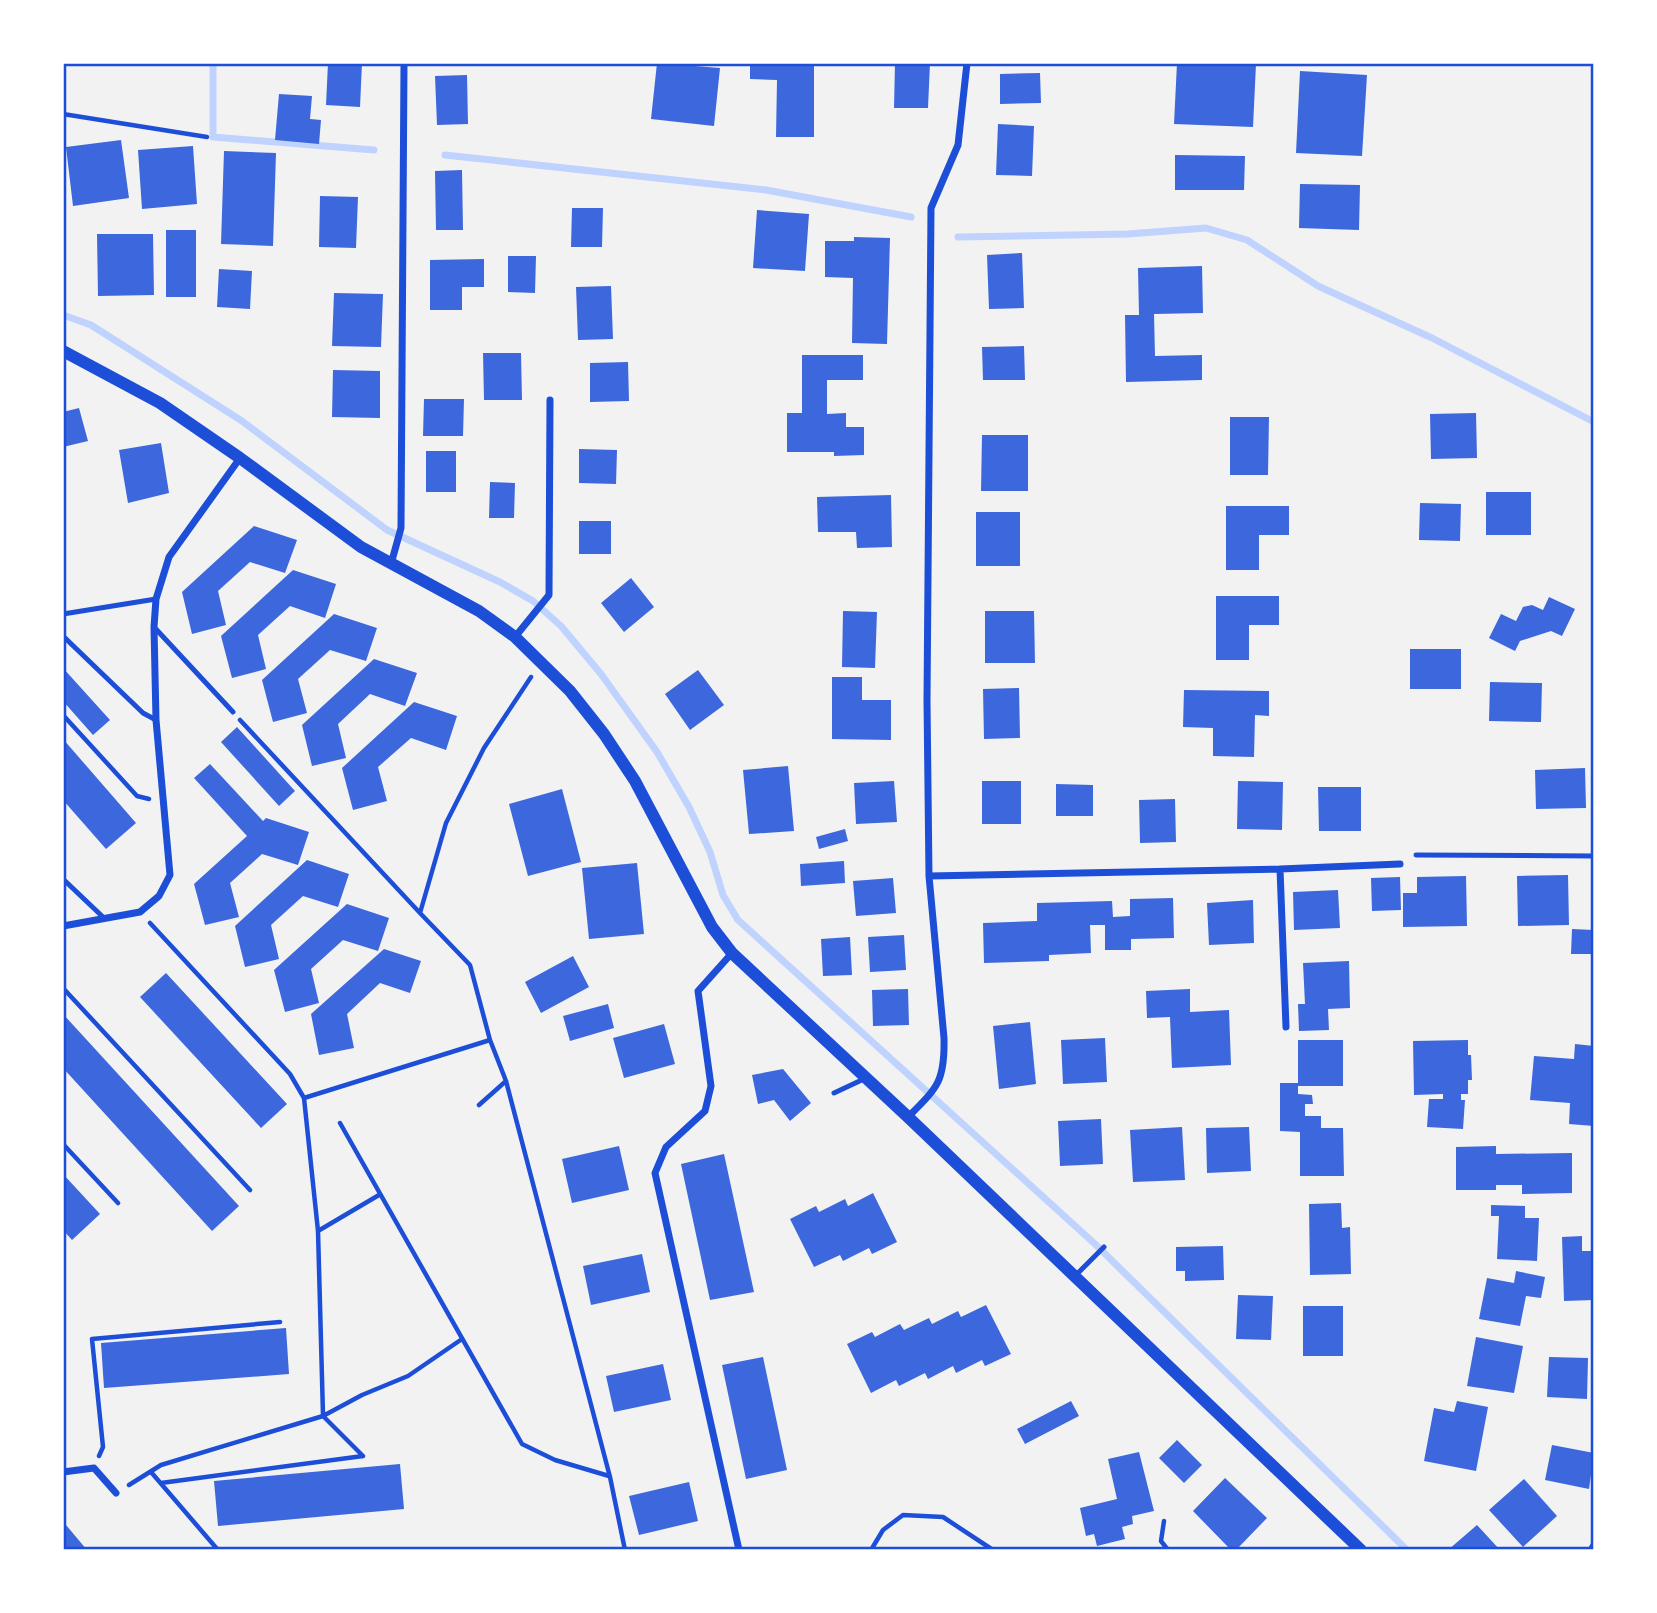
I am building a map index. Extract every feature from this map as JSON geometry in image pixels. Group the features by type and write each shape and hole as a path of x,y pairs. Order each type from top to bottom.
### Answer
{"street":[{"path":"391,564 401,528 404,63"},
{"path":"908,1117 943,1076 944,1038 929,876 928,412 931,208 958,145 967,63"},
{"path":"63,351 160,404 240,457 361,547 478,611 515,637 541,661 570,691 604,734 635,781 712,927 732,953 908,1117 1361,1550"},
{"path":"515,637 549,595 550,400"},
{"path":"63,926 140,912 159,896 170,874 156,720 156,599 169,557 240,457"},
{"path":"929,876 1400,864"},
{"path":"1280,869 1286,1027"},
{"path":"732,953 698,991 711,1086 705,1111 666,1147 655,1173 739,1550"},
{"path":"63,1472 94,1468 116,1493"},
{"path":"1591,1550 1594,1545"}],"lane":[{"path":"63,614 156,599"},
{"path":"154,627 233,712"},
{"path":"63,636 143,713 156,720"},
{"path":"1416,855 1594,856"},
{"path":"63,878 104,918"},
{"path":"834,1093 866,1078"},
{"path":"1074,1277 1104,1247"}],"path":[{"path":"63,114 207,137"},
{"path":"420,913 446,823 484,748 541,661"},
{"path":"233,712 470,965 490,1040 506,1081 610,1476 625,1550"},
{"path":"63,715 137,796 164,803"},
{"path":"140,912 290,1074 304,1098 318,1231 323,1416 363,1456 161,1483"},
{"path":"63,988 250,1189"},
{"path":"304,1098 490,1040"},
{"path":"479,1105 506,1081"},
{"path":"340,1123 522,1444 555,1460 610,1476"},
{"path":"63,1144 118,1203"},
{"path":"318,1231 379,1195"},
{"path":"94,1468 103,1447 92,1339 280,1322"},
{"path":"116,1493 161,1465 323,1416 362,1395 408,1376 462,1339"},
{"path":"151,1472 218,1550"},
{"path":"871,1550 883,1530 903,1515 943,1517 993,1550"},
{"path":"1164,1521 1161,1541 1168,1550"}],"building":[{"path":"328,63 362,63 360,107 326,105"},
{"path":"657,63 720,68 714,126 651,119"},
{"path":"750,63 814,63 814,137 776,137 777,80 750,79"},
{"path":"895,63 930,63 928,108 894,108"},
{"path":"1177,63 1256,64 1253,127 1174,124"},
{"path":"1300,71 1367,75 1362,156 1296,153"},
{"path":"1040,73 1041,103 1000,104 1000,74"},
{"path":"467,75 468,124 437,125 435,76"},
{"path":"279,94 312,96 310,119 321,120 319,144 275,140"},
{"path":"998,124 1034,126 1032,176 996,175"},
{"path":"121,140 129,198 73,206 66,147"},
{"path":"193,146 197,204 142,209 138,150"},
{"path":"224,151 276,153 273,246 221,244"},
{"path":"1175,155 1245,156 1244,190 1175,190"},
{"path":"462,170 463,230 436,230 435,171"},
{"path":"1300,184 1360,185 1359,230 1299,228"},
{"path":"320,196 358,197 356,248 319,247"},
{"path":"572,208 603,208 602,247 571,247"},
{"path":"757,210 809,214 805,271 753,268"},
{"path":"166,230 196,230 196,297 166,297"},
{"path":"97,234 153,234 154,295 98,296"},
{"path":"854,237 890,238 887,344 852,343 853,278 825,277 825,241 854,241"},
{"path":"1022,253 1024,308 989,309 987,255"},
{"path":"508,256 536,256 535,293 508,292"},
{"path":"484,259 484,287 462,287 462,310 430,310 430,260"},
{"path":"1202,266 1203,313 1154,314 1155,356 1202,355 1202,380 1126,382 1125,315 1139,315 1138,268"},
{"path":"219,269 252,271 250,309 217,307"},
{"path":"611,286 613,339 578,340 576,287"},
{"path":"334,293 383,294 381,347 332,346"},
{"path":"1024,346 1025,380 983,380 982,347"},
{"path":"483,353 521,353 522,400 484,400"},
{"path":"802,355 863,355 863,380 827,380 827,414 846,413 846,427 864,427 864,455 834,456 834,452 787,452 787,413 802,413"},
{"path":"628,362 629,401 590,402 590,363"},
{"path":"333,370 380,371 380,418 332,417"},
{"path":"424,399 464,399 463,436 423,436"},
{"path":"79,408 88,441 63,447 63,412"},
{"path":"1476,413 1477,458 1431,459 1430,414"},
{"path":"1230,417 1269,417 1268,475 1230,475"},
{"path":"982,435 1028,435 1028,491 981,491"},
{"path":"161,443 169,493 128,503 119,450"},
{"path":"579,449 617,450 616,484 579,483"},
{"path":"426,451 456,451 456,492 426,492"},
{"path":"490,482 515,483 514,518 489,518"},
{"path":"1486,492 1531,492 1531,535 1486,535"},
{"path":"891,495 892,547 857,548 856,532 818,532 817,497"},
{"path":"1420,503 1461,504 1460,541 1419,540"},
{"path":"1226,506 1289,506 1289,535 1259,535 1259,570 1226,570"},
{"path":"976,512 1020,512 1020,566 976,566"},
{"path":"579,521 611,521 611,554 579,554"},
{"path":"254,526 297,540 285,573 250,562 218,591 226,625 192,634 182,592"},
{"path":"293,570 336,584 325,618 290,606 258,635 266,669 232,678 221,636"},
{"path":"631,578 654,607 624,632 601,603"},
{"path":"1216,596 1279,596 1279,625 1249,625 1249,660 1216,660"},
{"path":"1549,597 1575,609 1562,636 1551,631 1520,641 1515,651 1489,638 1501,614 1516,621 1523,607 1532,605 1543,610"},
{"path":"843,611 877,612 875,668 842,667"},
{"path":"985,611 1034,611 1035,663 985,663"},
{"path":"334,614 377,628 366,661 330,650 298,679 307,713 273,722 262,680"},
{"path":"1410,649 1461,649 1461,689 1410,689"},
{"path":"374,659 417,673 405,706 370,694 338,724 346,758 312,766 302,725"},
{"path":"63,668 110,720 93,735 63,701"},
{"path":"698,670 724,705 690,730 665,694"},
{"path":"832,677 862,677 862,700 891,700 891,740 832,739"},
{"path":"1490,682 1542,683 1541,722 1489,721"},
{"path":"1019,688 1020,738 984,739 983,689"},
{"path":"1184,690 1269,691 1269,716 1255,715 1254,757 1213,756 1213,728 1183,727"},
{"path":"414,702 457,716 446,750 411,738 378,767 387,801 353,810 342,768"},
{"path":"237,727 295,791 279,806 221,742"},
{"path":"63,739 136,823 106,849 63,800"},
{"path":"210,764 263,821 266,818 309,832 298,865 262,854 230,883 239,917 205,925 194,884 247,836 194,778"},
{"path":"788,766 794,831 749,834 743,770"},
{"path":"1585,768 1586,808 1536,809 1535,770"},
{"path":"894,781 897,822 856,824 854,783"},
{"path":"982,781 1021,781 1021,824 982,824"},
{"path":"1238,781 1283,782 1282,830 1237,829"},
{"path":"1056,784 1093,785 1093,816 1056,816"},
{"path":"1318,787 1361,787 1361,831 1319,831"},
{"path":"562,789 581,862 528,876 509,804"},
{"path":"1175,799 1176,842 1140,843 1139,800"},
{"path":"845,829 848,841 819,849 816,837"},
{"path":"307,860 349,874 338,907 303,896 271,925 279,959 245,967 235,926"},
{"path":"844,861 845,883 801,886 800,864"},
{"path":"637,863 644,934 589,939 582,868"},
{"path":"1568,875 1569,925 1518,926 1517,876"},
{"path":"1466,876 1467,926 1403,927 1403,893 1417,893 1417,877"},
{"path":"1400,877 1401,910 1372,911 1371,878"},
{"path":"893,878 896,913 856,916 853,881"},
{"path":"1338,890 1340,928 1294,930 1293,892"},
{"path":"1173,898 1174,938 1131,939 1131,950 1105,950 1105,925 1090,925 1091,953 1049,955 1049,961 984,963 983,923 1037,921 1037,903 1112,901 1113,917 1130,916 1130,899"},
{"path":"1253,900 1254,943 1209,945 1207,903"},
{"path":"347,904 389,918 378,951 343,940 311,969 319,1003 285,1012 274,970"},
{"path":"1572,929 1594,930 1594,954 1571,954"},
{"path":"904,935 906,970 870,972 868,937"},
{"path":"850,937 852,975 823,976 821,939"},
{"path":"384,949 421,961 410,993 380,983 347,1014 354,1048 319,1055 311,1014"},
{"path":"573,956 589,987 541,1013 525,982"},
{"path":"1349,961 1350,1008 1328,1009 1329,1030 1299,1031 1298,1004 1305,1004 1303,963"},
{"path":"166,973 287,1104 261,1128 140,997"},
{"path":"908,989 909,1025 873,1026 872,990"},
{"path":"1190,989 1190,1012 1229,1010 1231,1065 1172,1068 1170,1017 1147,1018 1146,991"},
{"path":"608,1004 614,1028 570,1041 563,1016"},
{"path":"63,1014 239,1206 212,1231 63,1068"},
{"path":"1030,1022 1036,1084 999,1089 993,1026"},
{"path":"664,1024 675,1064 624,1078 613,1038"},
{"path":"1105,1038 1107,1082 1063,1084 1061,1040"},
{"path":"1298,1040 1343,1040 1343,1086 1298,1086 1298,1094 1312,1095 1313,1104 1305,1104 1305,1116 1321,1116 1321,1128 1343,1128 1344,1176 1300,1176 1300,1132 1280,1131 1280,1083 1298,1083"},
{"path":"1468,1040 1472,1080 1468,1080 1468,1094 1461,1094 1461,1100 1465,1100 1463,1129 1427,1127 1429,1099 1443,1099 1443,1094 1414,1095 1413,1041"},
{"path":"1575,1044 1594,1046 1594,1126 1569,1124 1570,1103 1530,1100 1534,1056 1574,1059"},
{"path":"783,1069 811,1103 790,1121 774,1100 758,1104 752,1075"},
{"path":"1101,1119 1103,1164 1060,1166 1058,1121"},
{"path":"1182,1127 1185,1180 1133,1182 1130,1130"},
{"path":"1249,1127 1251,1171 1207,1173 1206,1128"},
{"path":"619,1146 629,1190 572,1203 562,1159"},
{"path":"1496,1146 1496,1154 1572,1153 1572,1193 1522,1194 1522,1185 1496,1185 1496,1190 1456,1190 1456,1147"},
{"path":"724,1154 754,1292 710,1300 681,1164"},
{"path":"63,1174 100,1214 72,1240 63,1230"},
{"path":"873,1193 897,1242 872,1254 869,1248 843,1261 840,1255 814,1267 790,1219 816,1206 819,1212 845,1199 848,1206"},
{"path":"1341,1203 1342,1228 1350,1227 1351,1274 1310,1275 1309,1204"},
{"path":"1491,1205 1525,1206 1525,1218 1539,1218 1537,1261 1497,1259 1499,1216 1491,1216"},
{"path":"1582,1236 1582,1251 1594,1251 1594,1300 1564,1301 1562,1237"},
{"path":"1223,1246 1224,1280 1185,1281 1185,1271 1176,1271 1176,1247"},
{"path":"642,1254 650,1292 591,1305 583,1266"},
{"path":"1516,1271 1545,1277 1541,1298 1526,1296 1520,1326 1479,1319 1487,1278 1514,1283"},
{"path":"1238,1295 1273,1296 1271,1340 1236,1339"},
{"path":"986,1305 1011,1354 985,1366 982,1360 956,1373 953,1366 928,1379 925,1373 899,1386 896,1380 871,1393 847,1344 872,1332 875,1337 900,1324 904,1330 929,1318 932,1324 958,1311 961,1317"},
{"path":"1303,1306 1343,1306 1343,1356 1303,1356"},
{"path":"286,1328 289,1374 104,1388 101,1343"},
{"path":"1476,1337 1523,1346 1514,1393 1467,1386"},
{"path":"763,1357 787,1470 746,1479 722,1365"},
{"path":"1549,1357 1588,1358 1587,1399 1547,1397"},
{"path":"663,1364 671,1400 614,1412 606,1376"},
{"path":"1071,1401 1079,1416 1025,1444 1017,1429"},
{"path":"1457,1401 1488,1407 1476,1471 1424,1461 1434,1408 1454,1412"},
{"path":"1177,1440 1202,1465 1184,1483 1159,1458"},
{"path":"1552,1445 1594,1453 1589,1489 1545,1480"},
{"path":"1139,1452 1154,1511 1132,1516 1133,1524 1122,1527 1125,1539 1097,1546 1094,1534 1086,1536 1080,1508 1117,1499 1108,1459"},
{"path":"400,1464 404,1509 218,1526 214,1481"},
{"path":"1225,1478 1267,1518 1236,1550 1231,1550 1193,1511"},
{"path":"1524,1479 1557,1516 1523,1547 1489,1510"},
{"path":"689,1482 698,1521 639,1535 629,1496"},
{"path":"66,1525 87,1550 63,1550 63,1528"},
{"path":"1477,1525 1500,1550 1448,1550"}],"waterway":[{"path":"213,63 213,137 374,150"},
{"path":"445,155 766,190 911,217"},
{"path":"958,237 1128,234 1206,228 1247,240 1318,286 1432,338 1594,422"},
{"path":"63,315 91,325 242,421 387,530 500,582 533,601 561,626 601,674 657,752 689,807 710,852 723,895 738,920 1095,1244 1407,1550"}]}
